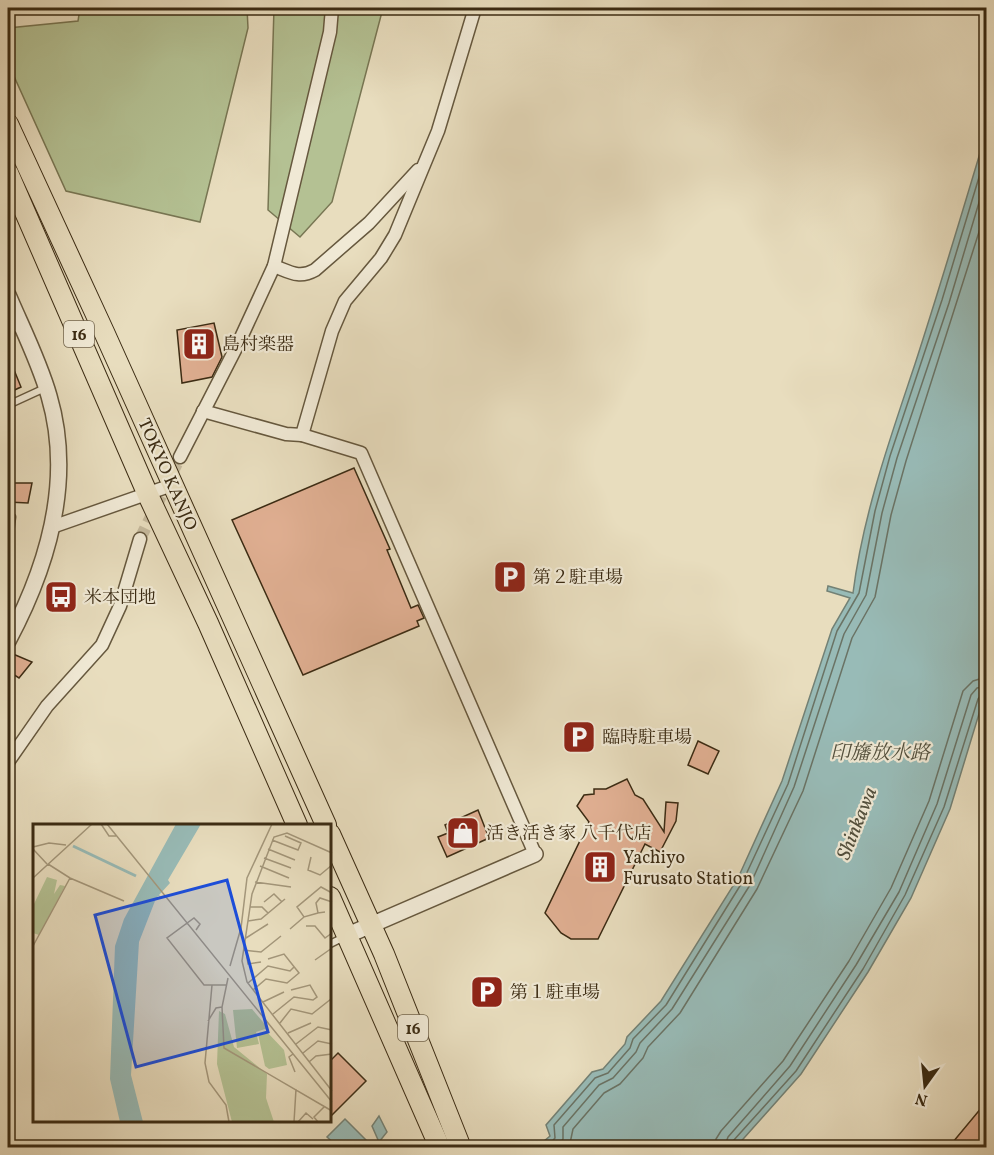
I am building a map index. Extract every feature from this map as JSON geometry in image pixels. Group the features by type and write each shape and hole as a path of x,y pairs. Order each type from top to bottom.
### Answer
{"highway":[{"name":"TOKYO KANJO","path":"8,124 326,824"},
{"name":"TOKYO KANJO","path":"8,173 148,495 208,623 297,824"},
{"name":"16","path":"332,838 371,924 458,1140"},
{"name":"16","path":"332,906 339,939 440,1147"}],"street":[{"path":"180,457 238,344 274,266 330,32 332,8"},
{"path":"302,435 332,331 345,301 381,258 395,235 438,131 475,8"},
{"path":"274,266 298,275 306,275 315,270 369,223 406,185 425,161"},
{"path":"8,295 14,329 46,387 56,430 59,468 52,528 39,575 12,622 8,641"},
{"path":"204,411 286,434 302,435 361,453 535,854 339,939"},
{"path":"52,528 172,485"},
{"path":"8,762 47,706 102,645 120,606 140,539"}],"lane":[{"path":"8,405 46,387"},
{"path":"8,516 12,517 8,547"}],"green space":[{"path":"80,8 247,8 248,28 200,222 66,191 8,63 8,28 78,21"},
{"path":"274,8 383,8 332,202 300,237 268,210"}],"water":[{"name":"印旛放水路","path":"986,133 986,691 950,809 911,898 868,972 801,1074 736,1147 537,1147 550,1136 546,1125 592,1072 603,1069 625,1044 627,1037 661,1001 738,878 782,781 832,629 850,598 827,591 828,586 853,593 863,534 878,477"},
{"path":"379,1116 387,1132 379,1142 372,1126"},
{"path":"345,1119 368,1142 363,1147 338,1147 327,1137"}],"building":[{"name":"島村楽器","path":"214,323 222,357 212,377 182,383 177,330"},
{"path":"8,355 21,387 8,393"},
{"path":"354,468 390,549 387,550 411,608 418,605 424,618 417,621 419,626 303,675 232,520"},
{"path":"8,483 32,483 28,503 8,502"},
{"path":"13,654 32,662 19,678 8,671"},
{"path":"698,741 719,751 708,774 688,765"},
{"name":"Yachiyo Furusato Station","path":"627,779 635,795 643,799 664,832 666,802 678,803 676,821 660,852 645,844 598,939 571,939 561,933 545,913 589,822 577,806 584,795 594,794 594,789 606,789"},
{"path":"478,810 489,838 447,857 438,837 448,833 445,825"},
{"path":"338,1053 366,1081 332,1115 332,1059"},
{"path":"987,1101 987,1148 948,1148"}],"tunnel":[{"path":"140,539 180,457"}],"place":[{"name":"島村楽器","path":"199,344"},
{"name":"第２駐車場","path":"510,577"},
{"name":"米本団地","path":"61,597"},
{"name":"臨時駐車場","path":"579,737"},
{"name":"活き活き家 八千代店","path":"463,833"},
{"name":"Yachiyo Furusato Station","path":"600,867"},
{"name":"第１駐車場","path":"487,992"}],"water label":[{"name":"Shinkawa","path":"856,823"}]}
